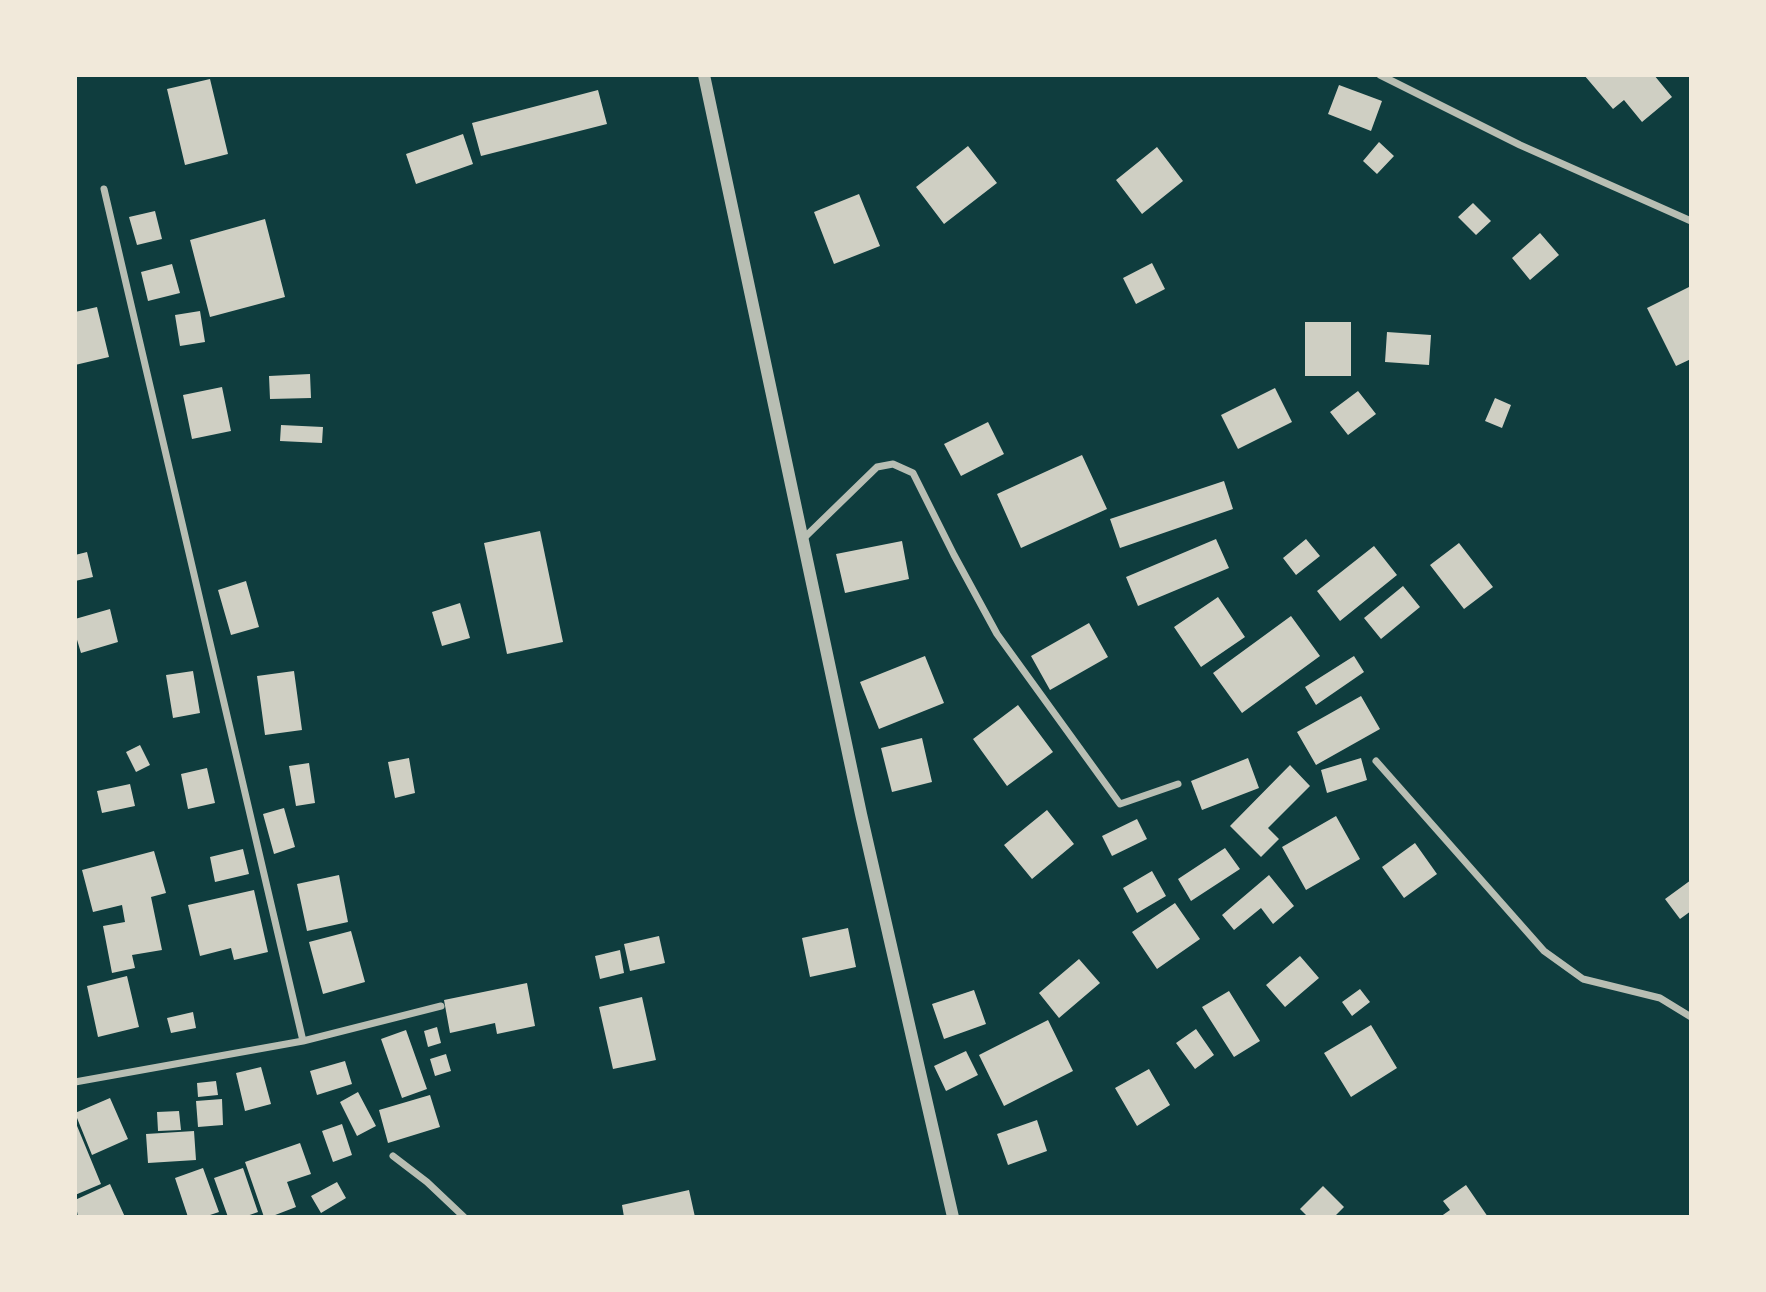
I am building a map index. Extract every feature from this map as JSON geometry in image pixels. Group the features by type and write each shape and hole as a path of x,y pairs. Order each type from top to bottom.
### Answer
{"street":[{"path":"704,75 861,814 953,1217"},
{"path":"1380,75 1520,145 1691,222"},
{"path":"104,189 303,1041"},
{"path":"804,538 877,467 893,464 913,473 998,634 1120,804 1178,784"},
{"path":"1376,761 1545,951 1583,979 1660,998 1691,1017"},
{"path":"75,1082 303,1041 441,1006"},
{"path":"393,1156 427,1182 464,1217"}],"building":[{"path":"1584,75 1654,75 1672,97 1642,122 1624,100 1613,109"},
{"path":"210,79 228,154 185,165 167,89"},
{"path":"1339,85 1382,101 1371,131 1328,114"},
{"path":"598,90 607,124 481,156 472,123"},
{"path":"463,134 473,164 416,184 406,154"},
{"path":"1379,142 1394,156 1377,174 1363,161"},
{"path":"968,146 997,183 944,224 916,187"},
{"path":"1157,147 1183,181 1142,214 1116,180"},
{"path":"859,194 880,246 834,264 814,212"},
{"path":"1473,203 1491,221 1476,235 1458,217"},
{"path":"155,211 162,239 137,245 129,217"},
{"path":"265,219 285,297 210,317 190,240"},
{"path":"1540,233 1559,255 1530,280 1512,258"},
{"path":"1152,263 1165,289 1136,304 1123,278"},
{"path":"172,264 180,293 148,301 141,272"},
{"path":"1691,286 1691,359 1676,366 1647,308"},
{"path":"97,307 109,357 75,365 75,312"},
{"path":"200,311 205,342 180,346 175,315"},
{"path":"1305,322 1351,322 1351,376 1305,376"},
{"path":"1387,332 1431,335 1429,365 1385,362"},
{"path":"310,374 311,398 270,399 269,376"},
{"path":"222,387 231,431 192,439 183,395"},
{"path":"1275,388 1292,422 1238,449 1221,415"},
{"path":"1358,391 1376,414 1348,435 1330,412"},
{"path":"1495,398 1511,405 1502,428 1485,421"},
{"path":"988,422 1004,454 961,476 944,444"},
{"path":"281,425 323,427 322,443 280,441"},
{"path":"1082,455 1107,509 1021,548 997,494"},
{"path":"1224,481 1233,509 1120,548 1110,519"},
{"path":"540,531 563,642 507,654 484,543"},
{"path":"1216,539 1229,568 1138,606 1126,577"},
{"path":"1306,539 1320,556 1296,575 1283,558"},
{"path":"902,541 909,579 845,593 836,554"},
{"path":"1459,543 1493,587 1464,609 1430,565"},
{"path":"1374,546 1397,575 1340,621 1317,591"},
{"path":"87,552 93,577 75,581 75,555"},
{"path":"246,581 259,627 231,635 218,590"},
{"path":"1403,586 1420,607 1381,639 1364,618"},
{"path":"1218,597 1245,637 1201,667 1174,627"},
{"path":"460,603 470,638 442,646 432,612"},
{"path":"110,609 118,642 81,653 75,633 75,619"},
{"path":"1291,616 1320,656 1242,713 1213,673"},
{"path":"1089,623 1108,657 1050,690 1031,656"},
{"path":"925,656 944,703 879,729 860,682"},
{"path":"1354,656 1364,672 1316,705 1305,687"},
{"path":"193,671 200,713 173,718 166,675"},
{"path":"294,671 302,730 265,735 257,676"},
{"path":"1361,696 1380,729 1316,765 1297,732"},
{"path":"1018,705 1053,752 1007,786 973,739"},
{"path":"922,738 932,782 892,792 881,748"},
{"path":"140,745 150,765 136,772 126,752"},
{"path":"409,758 415,793 395,798 388,762"},
{"path":"1248,758 1259,788 1202,810 1191,781"},
{"path":"1361,758 1367,780 1327,793 1321,770"},
{"path":"309,763 315,803 296,806 289,766"},
{"path":"1290,765 1310,786 1268,828 1279,839 1261,857 1230,826"},
{"path":"207,768 215,803 188,809 181,774"},
{"path":"130,784 135,806 102,813 97,791"},
{"path":"284,808 295,847 274,854 263,814"},
{"path":"1047,810 1074,844 1032,879 1004,845"},
{"path":"1336,816 1360,859 1306,890 1282,847"},
{"path":"1137,819 1147,839 1112,856 1102,836"},
{"path":"1415,843 1437,874 1404,898 1382,867"},
{"path":"1225,848 1240,869 1191,901 1178,879"},
{"path":"243,849 249,874 215,882 210,857"},
{"path":"154,851 166,893 151,897 162,950 132,955 135,968 112,973 103,926 125,922 122,905 93,912 82,870"},
{"path":"1152,871 1166,896 1137,913 1123,888"},
{"path":"339,875 348,922 307,931 297,884"},
{"path":"1269,875 1294,906 1273,924 1261,908 1234,930 1222,915"},
{"path":"1691,880 1691,911 1680,919 1665,899"},
{"path":"254,890 268,952 234,960 231,948 200,956 188,905"},
{"path":"1175,903 1200,939 1157,969 1132,932"},
{"path":"848,928 856,967 810,977 802,938"},
{"path":"351,931 365,982 323,994 309,942"},
{"path":"659,936 665,963 630,971 624,944"},
{"path":"620,950 624,973 600,979 595,956"},
{"path":"1300,956 1319,978 1285,1007 1266,985"},
{"path":"1079,959 1100,983 1059,1018 1039,993"},
{"path":"127,976 139,1027 98,1037 87,986"},
{"path":"527,983 535,1026 497,1034 495,1023 450,1033 444,1000"},
{"path":"1360,989 1370,1002 1352,1016 1342,1002"},
{"path":"974,990 986,1024 944,1039 932,1004"},
{"path":"1229,991 1260,1041 1234,1057 1202,1007"},
{"path":"642,997 656,1060 613,1069 599,1007"},
{"path":"193,1012 196,1028 171,1033 167,1018"},
{"path":"1048,1020 1073,1071 1004,1106 979,1055"},
{"path":"1371,1025 1397,1068 1351,1097 1324,1053"},
{"path":"437,1027 441,1043 428,1047 424,1031"},
{"path":"1196,1029 1214,1055 1195,1069 1176,1043"},
{"path":"406,1030 427,1089 402,1098 381,1039"},
{"path":"966,1051 978,1075 946,1091 934,1066"},
{"path":"446,1054 451,1071 435,1076 430,1059"},
{"path":"345,1061 352,1084 317,1095 310,1071"},
{"path":"261,1067 271,1104 245,1111 236,1073"},
{"path":"1149,1069 1170,1105 1137,1126 1115,1088"},
{"path":"216,1081 218,1095 198,1097 197,1083"},
{"path":"358,1092 376,1126 357,1136 340,1102"},
{"path":"430,1095 440,1127 388,1143 379,1110"},
{"path":"110,1098 128,1139 92,1155 75,1113"},
{"path":"222,1099 223,1125 198,1127 196,1101"},
{"path":"179,1111 181,1130 158,1131 157,1112"},
{"path":"1037,1120 1047,1151 1008,1165 997,1134"},
{"path":"75,1121 101,1184 75,1195"},
{"path":"342,1124 352,1155 333,1162 322,1131"},
{"path":"194,1131 196,1160 148,1163 146,1134"},
{"path":"300,1143 311,1174 287,1182 296,1207 264,1217 245,1162"},
{"path":"203,1168 219,1212 204,1217 188,1217 175,1178"},
{"path":"243,1168 258,1212 244,1217 228,1217 214,1178"},
{"path":"337,1182 346,1198 321,1213 311,1196"},
{"path":"110,1184 125,1217 78,1217 75,1200"},
{"path":"1466,1185 1488,1217 1440,1217 1450,1210 1443,1201"},
{"path":"1323,1186 1344,1207 1334,1217 1308,1217 1300,1209"},
{"path":"689,1190 695,1217 624,1217 622,1205"}]}
